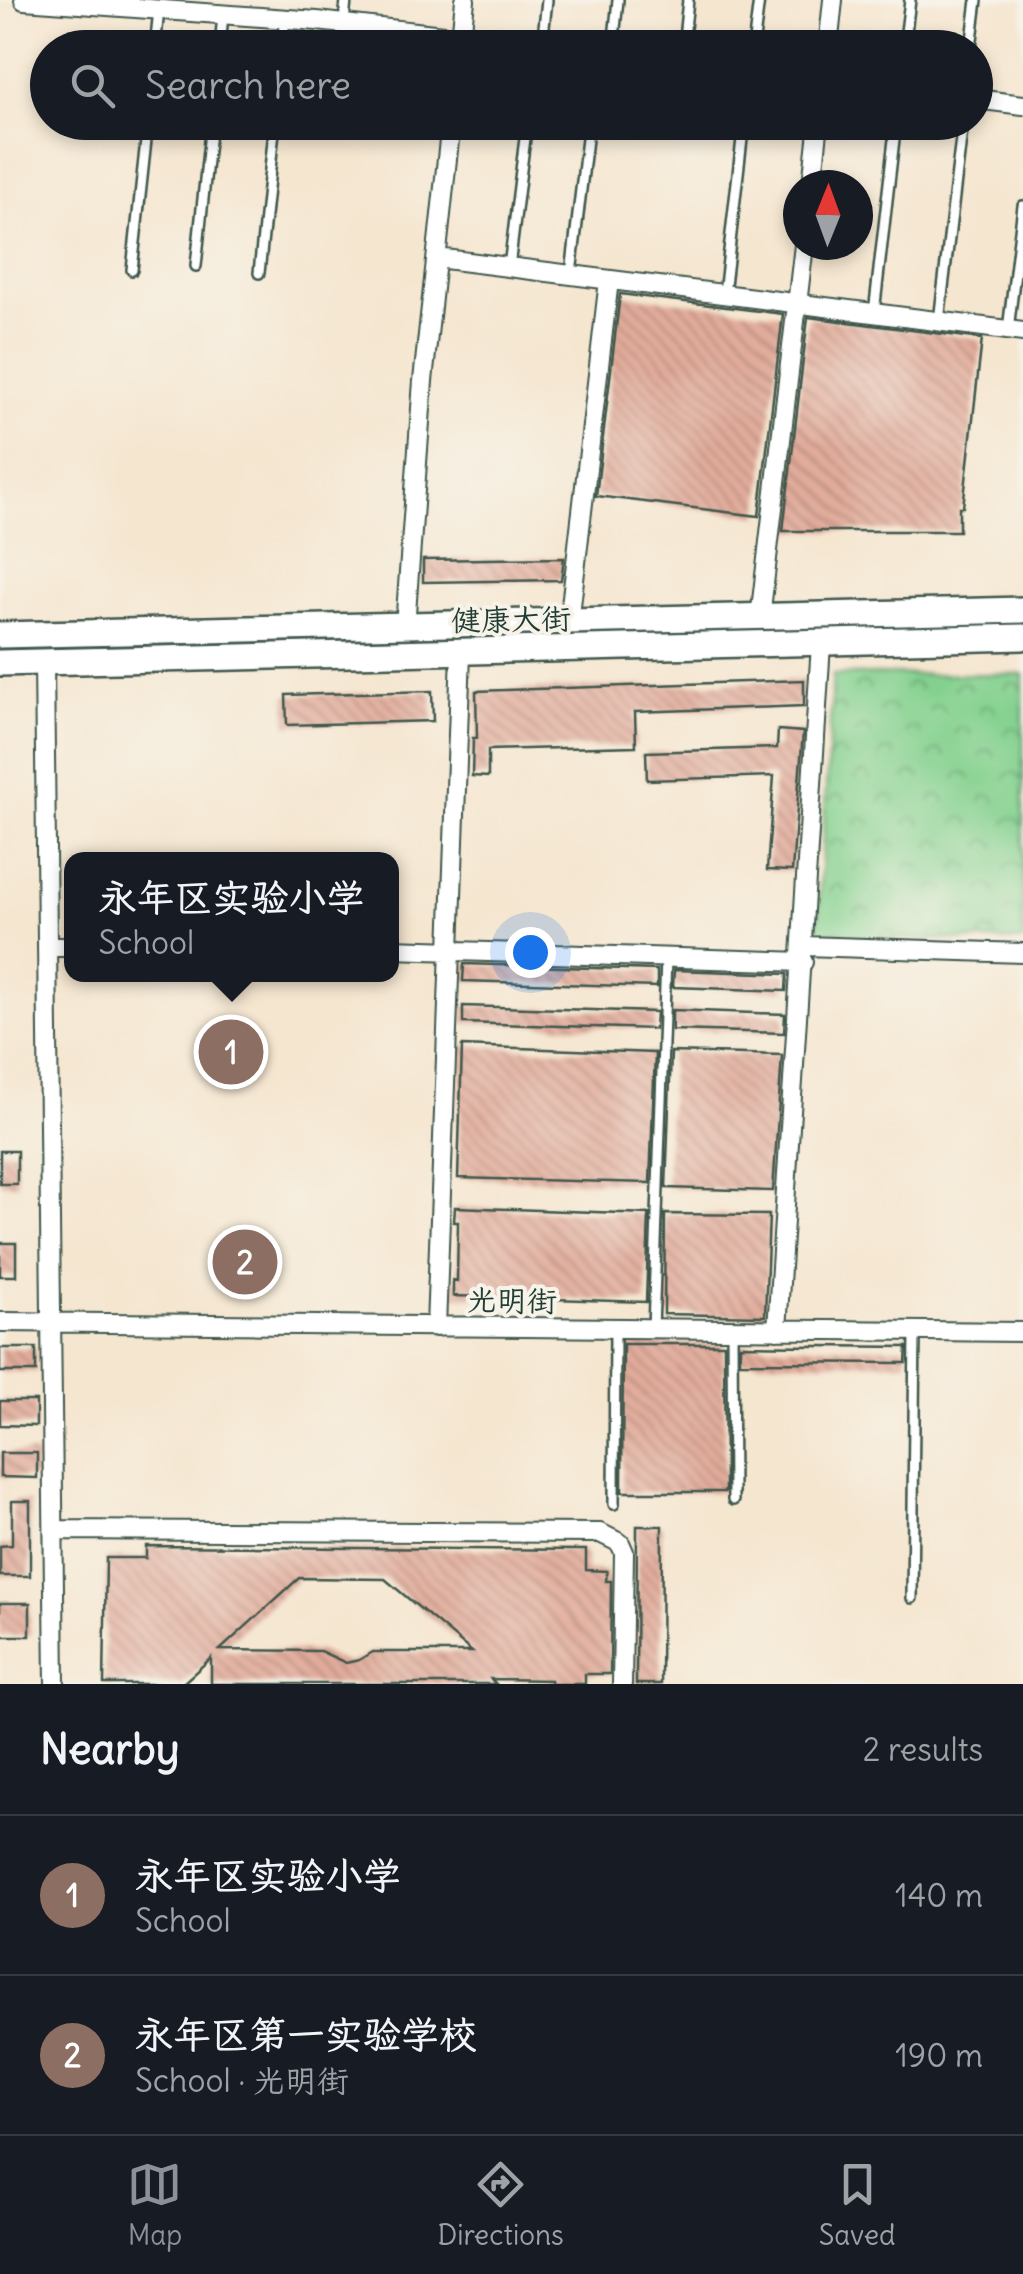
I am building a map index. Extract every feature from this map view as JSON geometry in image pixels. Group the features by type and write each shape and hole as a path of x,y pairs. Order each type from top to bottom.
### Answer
{"main road":[{"name":"健康大街","path":"0,635 1023,610"},
{"name":"健康大街","path":"0,663 1023,637"}],"street":[{"path":"24,0 224,14 248,8 284,19 389,30"},
{"path":"461,30 465,0"},
{"path":"830,30 833,0"},
{"path":"993,101 1023,105"},
{"path":"405,627 423,381 450,140"},
{"path":"814,170 817,140"},
{"path":"437,258 1016,331"},
{"path":"760,618 802,260"},
{"path":"569,623 609,280"},
{"path":"777,1330 820,644"},
{"path":"436,1327 461,652"},
{"path":"44,662 55,1684"},
{"path":"48,946 64,946"},
{"path":"399,949 666,958 1023,953"},
{"name":"光明街","path":"0,1322 1023,1332"},
{"path":"54,1530 600,1533 620,1543 624,1552 622,1684"}],"lane":[{"path":"344,23 346,0"},
{"path":"541,30 546,0"},
{"path":"615,30 618,0"},
{"path":"686,30 688,0"},
{"path":"755,30 759,0"},
{"path":"906,30 910,0"},
{"path":"974,30 977,0"},
{"path":"157,30 159,10"},
{"path":"222,30 224,14"},
{"path":"283,30 284,19"},
{"path":"132,270 146,140"},
{"path":"196,266 209,140"},
{"path":"259,273 272,140"},
{"path":"510,267 525,140"},
{"path":"571,275 588,140"},
{"path":"724,294 742,140"},
{"path":"874,313 894,140"},
{"path":"939,322 960,140"},
{"path":"1016,331 1023,206"},
{"path":"652,1329 666,958"},
{"path":"614,1504 616,1328"},
{"path":"732,1330 733,1500"},
{"path":"912,1598 915,1331"}],"green space":[{"path":"1023,674 1023,941 817,937 833,675"}],"building":[{"path":"620,294 783,314 759,516 596,496"},
{"path":"808,317 982,339 959,531 783,531"},
{"path":"564,558 561,580 423,582 423,560"},
{"path":"804,680 804,706 635,712 636,746 488,750 488,777 472,776 473,738 477,738 476,691"},
{"path":"432,691 433,721 287,725 286,695"},
{"path":"778,730 803,732 792,871 767,870 774,776 647,780 646,752 777,748"},
{"path":"464,964 657,970 657,987 463,981"},
{"path":"674,970 787,974 786,991 673,987"},
{"path":"463,1006 656,1012 655,1029 463,1023"},
{"path":"672,1010 785,1014 784,1033 672,1030"},
{"path":"462,1046 655,1053 650,1183 458,1178"},
{"path":"671,1052 782,1055 773,1191 666,1188"},
{"path":"0,1151 17,1151 17,1184 0,1184"},
{"path":"455,1207 649,1214 646,1302 453,1296 453,1280 457,1281"},
{"path":"665,1214 769,1215 765,1316 664,1314"},
{"path":"0,1243 16,1243 16,1276 0,1276"},
{"path":"623,1344 724,1344 725,1492 622,1492"},
{"path":"740,1345 907,1347 906,1363 740,1362"},
{"path":"0,1348 36,1348 36,1372 0,1372"},
{"path":"0,1401 36,1401 36,1426 0,1425"},
{"path":"0,1453 37,1453 37,1478 0,1477"},
{"path":"12,1501 30,1501 30,1576 0,1576 0,1546 12,1545"},
{"path":"637,1526 662,1526 661,1684 636,1684"},
{"path":"146,1546 586,1550 586,1570 607,1571 606,1581 611,1581 610,1674 585,1674 585,1684 491,1679 496,1684 211,1684 211,1658 182,1684 104,1684 106,1558 146,1558","holes":["299,1578 385,1579 472,1652 372,1652 346,1663 320,1651 220,1650"]},
{"path":"0,1603 30,1603 30,1636 0,1636"}],"place":[{"name":"永年区实验小学","path":"231,1052"},
{"name":"永年区第一实验学校","path":"245,1262"}]}
